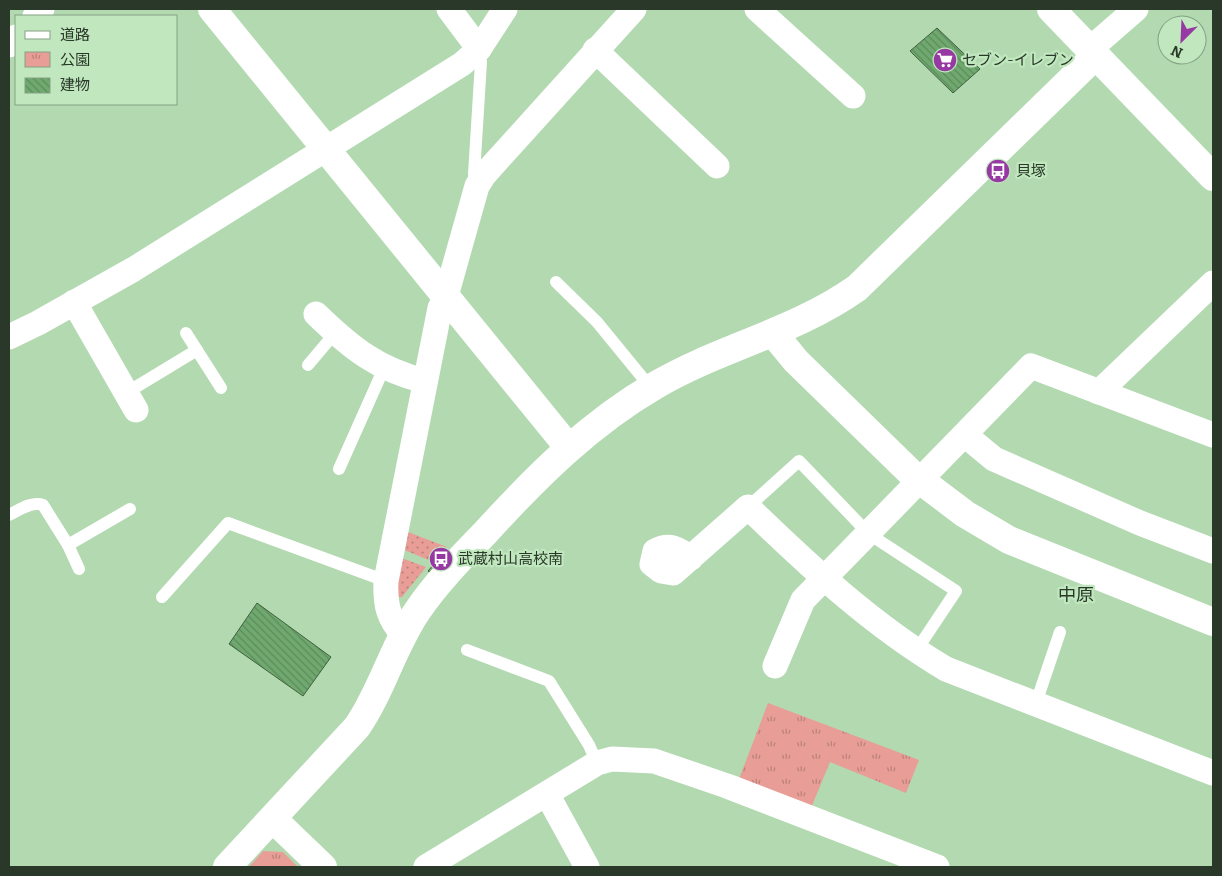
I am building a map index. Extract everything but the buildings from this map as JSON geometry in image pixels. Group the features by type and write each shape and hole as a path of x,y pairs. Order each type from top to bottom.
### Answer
{"street":[{"path":"212,9 570,448"},
{"path":"449,9 479,49"},
{"path":"9,337 38,323 134,269 462,64 479,49 506,9"},
{"path":"404,636 393,624 387,612 386,581 440,308 446,296 477,186 484,175 634,9"},
{"path":"756,9 853,96"},
{"path":"1050,9 1213,177"},
{"path":"227,867 357,727 371,707 418,610 450,569 520,494 570,448 622,406 651,388 683,370 814,316 857,288 1136,9"},
{"path":"595,50 717,166"},
{"path":"1099,392 1210,292"},
{"path":"74,302 131,401"},
{"path":"316,314 335,333 366,357 384,368 426,381"},
{"path":"773,333 796,361 921,481 965,514 1009,540 1213,622"},
{"path":"775,666 803,600 1031,366 1213,436"},
{"path":"965,435 994,459 1140,523 1213,551"},
{"path":"691,558 748,508 824,580 916,651 946,669 1213,772"},
{"path":"436,865 546,794 598,763 612,759 654,762 727,786 937,867"},
{"path":"546,794 587,867"},
{"path":"273,819 322,867"}],"lane":[{"path":"477,186 474,174 481,62 479,49"},
{"path":"556,282 597,322 651,388"},
{"path":"186,332 221,388"},
{"path":"308,365 335,333"},
{"path":"131,401 197,350"},
{"path":"339,469 384,368"},
{"path":"748,508 798,461 869,534 956,592 916,651"},
{"path":"9,515 28,506 43,505 68,545 79,569"},
{"path":"68,545 130,509"},
{"path":"162,597 228,523 386,581"},
{"path":"1036,703 1060,632"},
{"path":"467,650 549,682 589,745 598,763"}],"green space":[{"path":"400,529 447,547 440,550 431,561 397,547"},
{"path":"396,556 426,567 402,597 397,597"},
{"path":"768,703 919,760 906,793 830,762 811,808 739,779"},
{"path":"263,851 283,852 298,867 249,867"}],"place":[{"name":"セブン-イレブン","path":"945,60"},
{"name":"貝塚","path":"998,171"},
{"name":"武蔵村山高校南","path":"441,559"}],"district":[{"name":"中原","path":"1076,595"}]}
